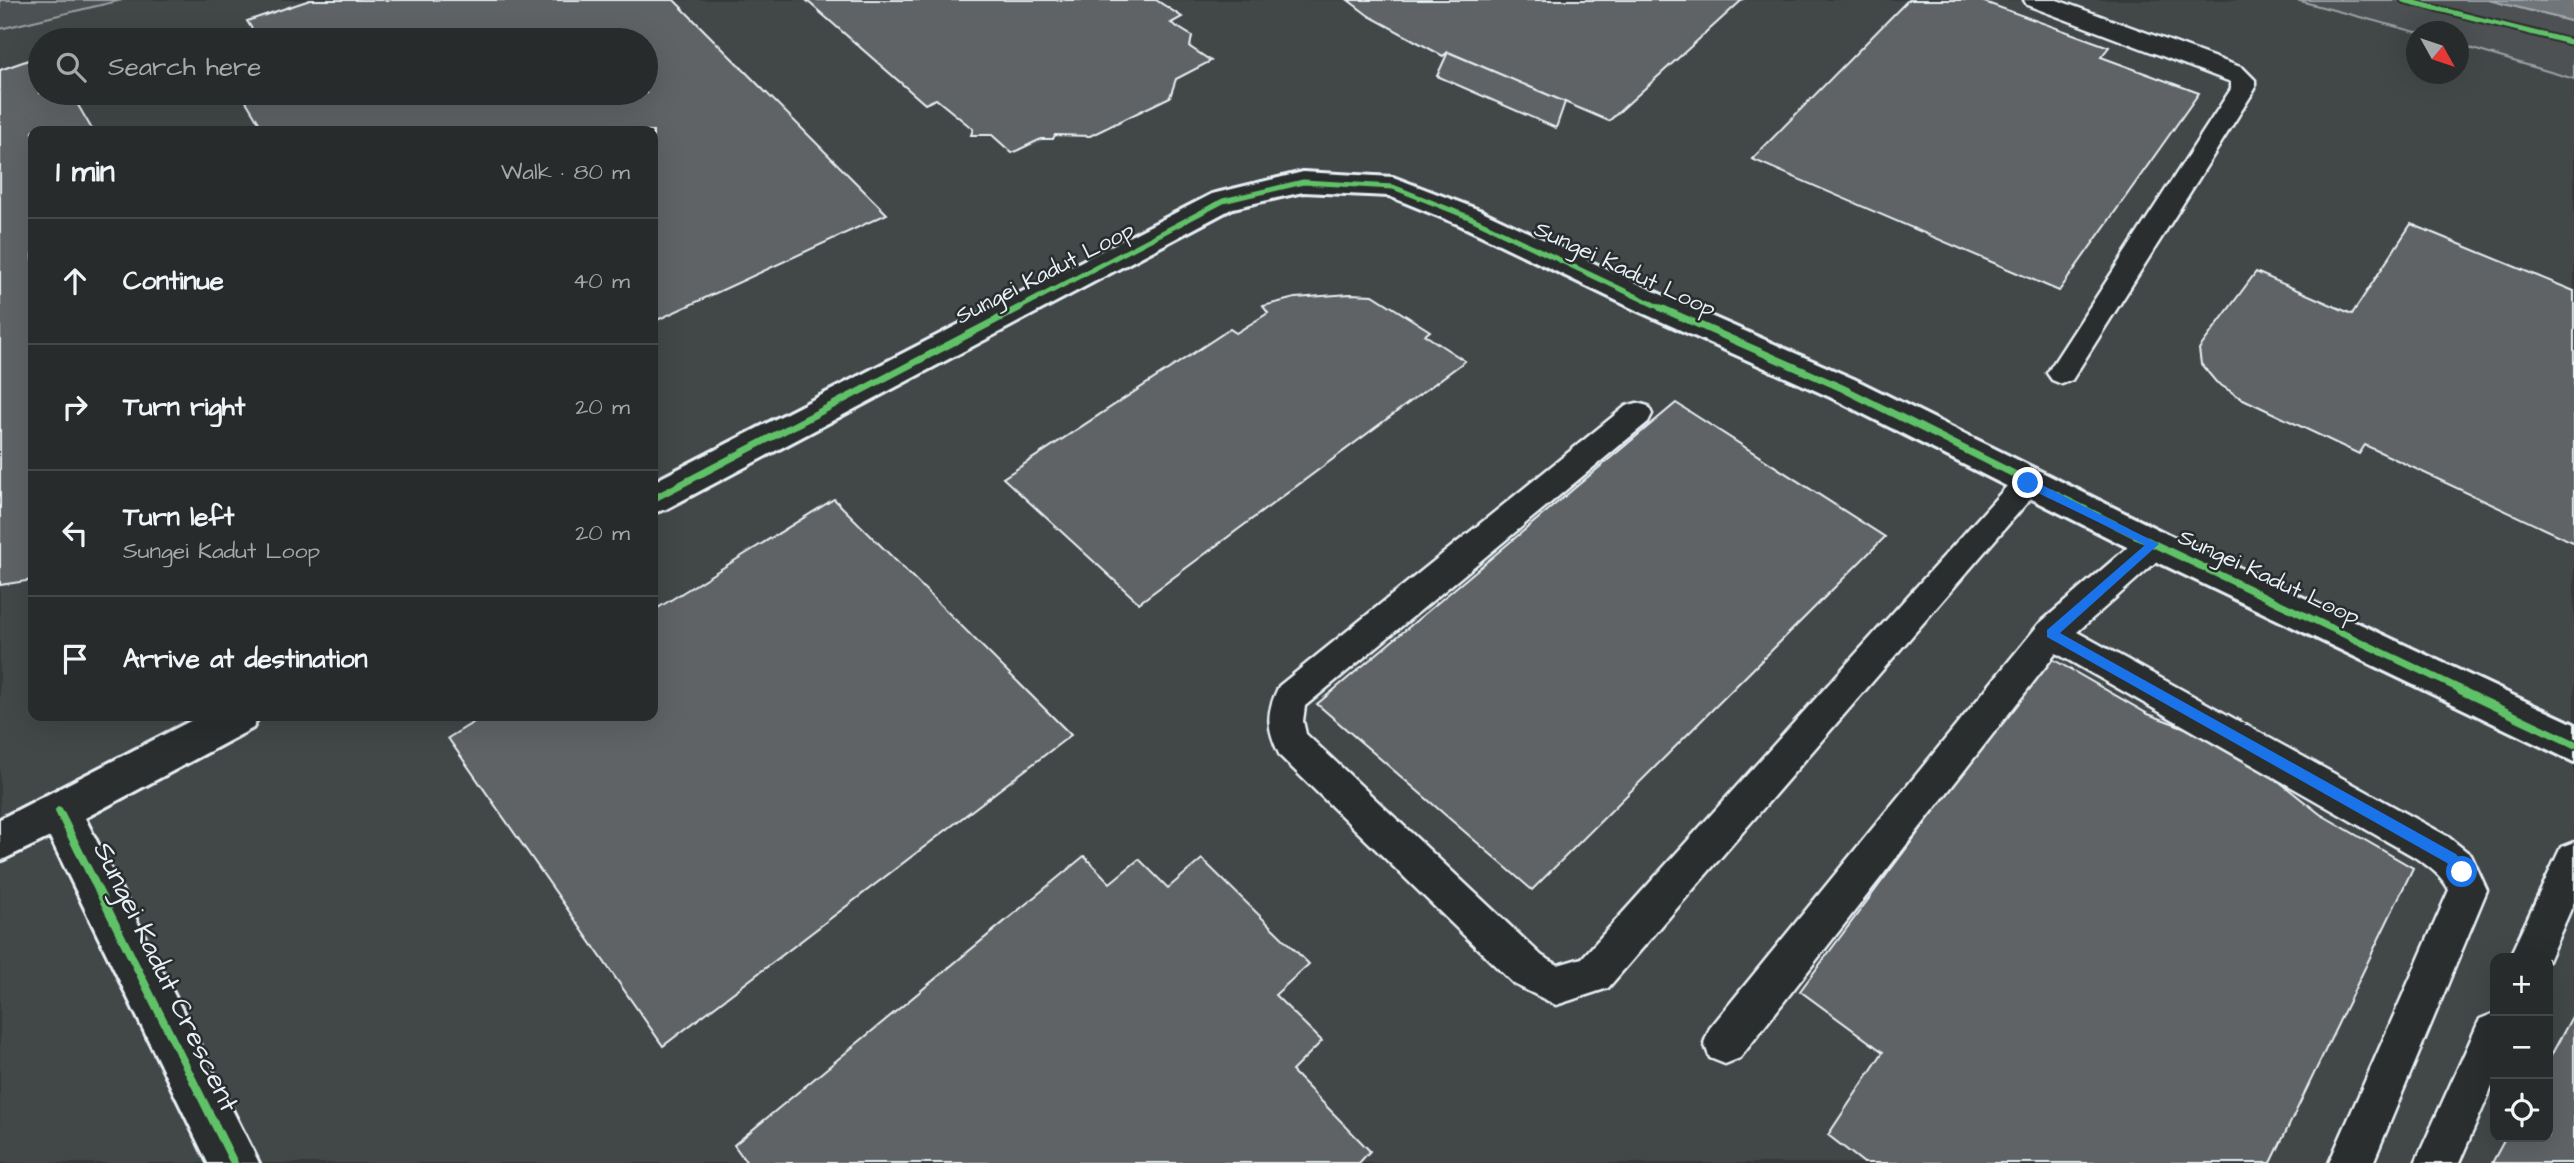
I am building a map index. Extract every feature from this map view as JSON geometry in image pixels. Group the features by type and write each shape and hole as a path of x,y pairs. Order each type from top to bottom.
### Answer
{"street":[{"name":"Sungei Kadut Loop","path":"658,496 1223,201 1303,183 1393,187 1471,218 1648,302 1842,388 2028,483 2574,744"},
{"path":"0,841 230,721"},
{"name":"Sungei Kadut Crescent","path":"59,811 234,1163"}],"lane":[{"path":"2035,0 2234,73 2243,80 2243,89 2062,373"},
{"path":"1637,414 1291,697 1283,715 1284,730 1293,745 1528,970 1556,985 1594,974 2028,483"},
{"path":"1725,1043 2051,634 2154,544"},
{"path":"2051,634 2451,859 2462,872 2468,890 2351,1163"},
{"path":"2531,953 2574,859"},
{"path":"2437,1163 2490,1044"}],"shaded area":[{"path":"0,0 122,0 0,29"},
{"path":"122,0 2296,0 2406,29 2406,84 2469,84 2469,48 2574,79 2574,1163 0,1163 0,29"},
{"path":"2296,0 2489,0 2574,22 2574,79 2469,48 2469,21 2406,21 2406,29"},
{"path":"2489,0 2574,0 2574,22"}],"building":[{"path":"310,0 674,0 887,214 658,320 658,126 261,126 248,105 658,105 658,28 251,28 247,21"},
{"path":"806,0 1156,0 1182,17 1171,23 1192,36 1190,47 1211,61 1176,79 1170,97 1090,136 1055,135 1053,139 1041,139 1012,153 992,135 971,135 973,129 936,99 925,104"},
{"path":"1348,0 1742,0 1609,121 1448,52 1443,56 1369,16"},
{"path":"1908,0 1979,0 2109,47 2101,57 2199,93 2059,291 1752,159"},
{"path":"1448,52 1565,102 1556,128 1437,76"},
{"path":"28,60 28,105 78,105 90,126 28,126 28,581 0,585 0,70"},
{"path":"2411,224 2574,291 2574,543 2365,445 2359,454 2241,398 2216,382 2201,364 2199,349 2256,272 2352,314"},
{"path":"1373,295 1430,331 1425,335 1465,361 1139,603 1003,478 1230,329 1236,333 1268,313 1263,306 1295,298"},
{"path":"1676,403 1885,537 1532,890 1317,704"},
{"path":"834,499 1071,735 663,1046 448,738 476,721 658,721 658,608"},
{"path":"2049,657 2148,714 2207,736 2262,768 2320,814 2413,868 2271,1163 1864,1163 1828,1135 1883,1052 1800,991"},
{"path":"1084,856 1110,883 1139,859 1168,888 1202,859 1309,964 1275,995 1322,1041 1292,1071 1370,1151 1359,1163 747,1163 734,1145"},
{"path":"2574,1013 2574,1163 2492,1163 2503,1142 2553,1142 2553,1052"}],"cycle path":[{"path":"2403,0 2574,43"},
{"path":"658,496 1223,201 1303,182 1393,187 1471,218 1648,302 1842,388 2154,544 2574,744"},
{"path":"59,811 234,1163"}],"route":[{"path":"2028,483 2154,544 2051,634 2451,859 2462,872"}]}
